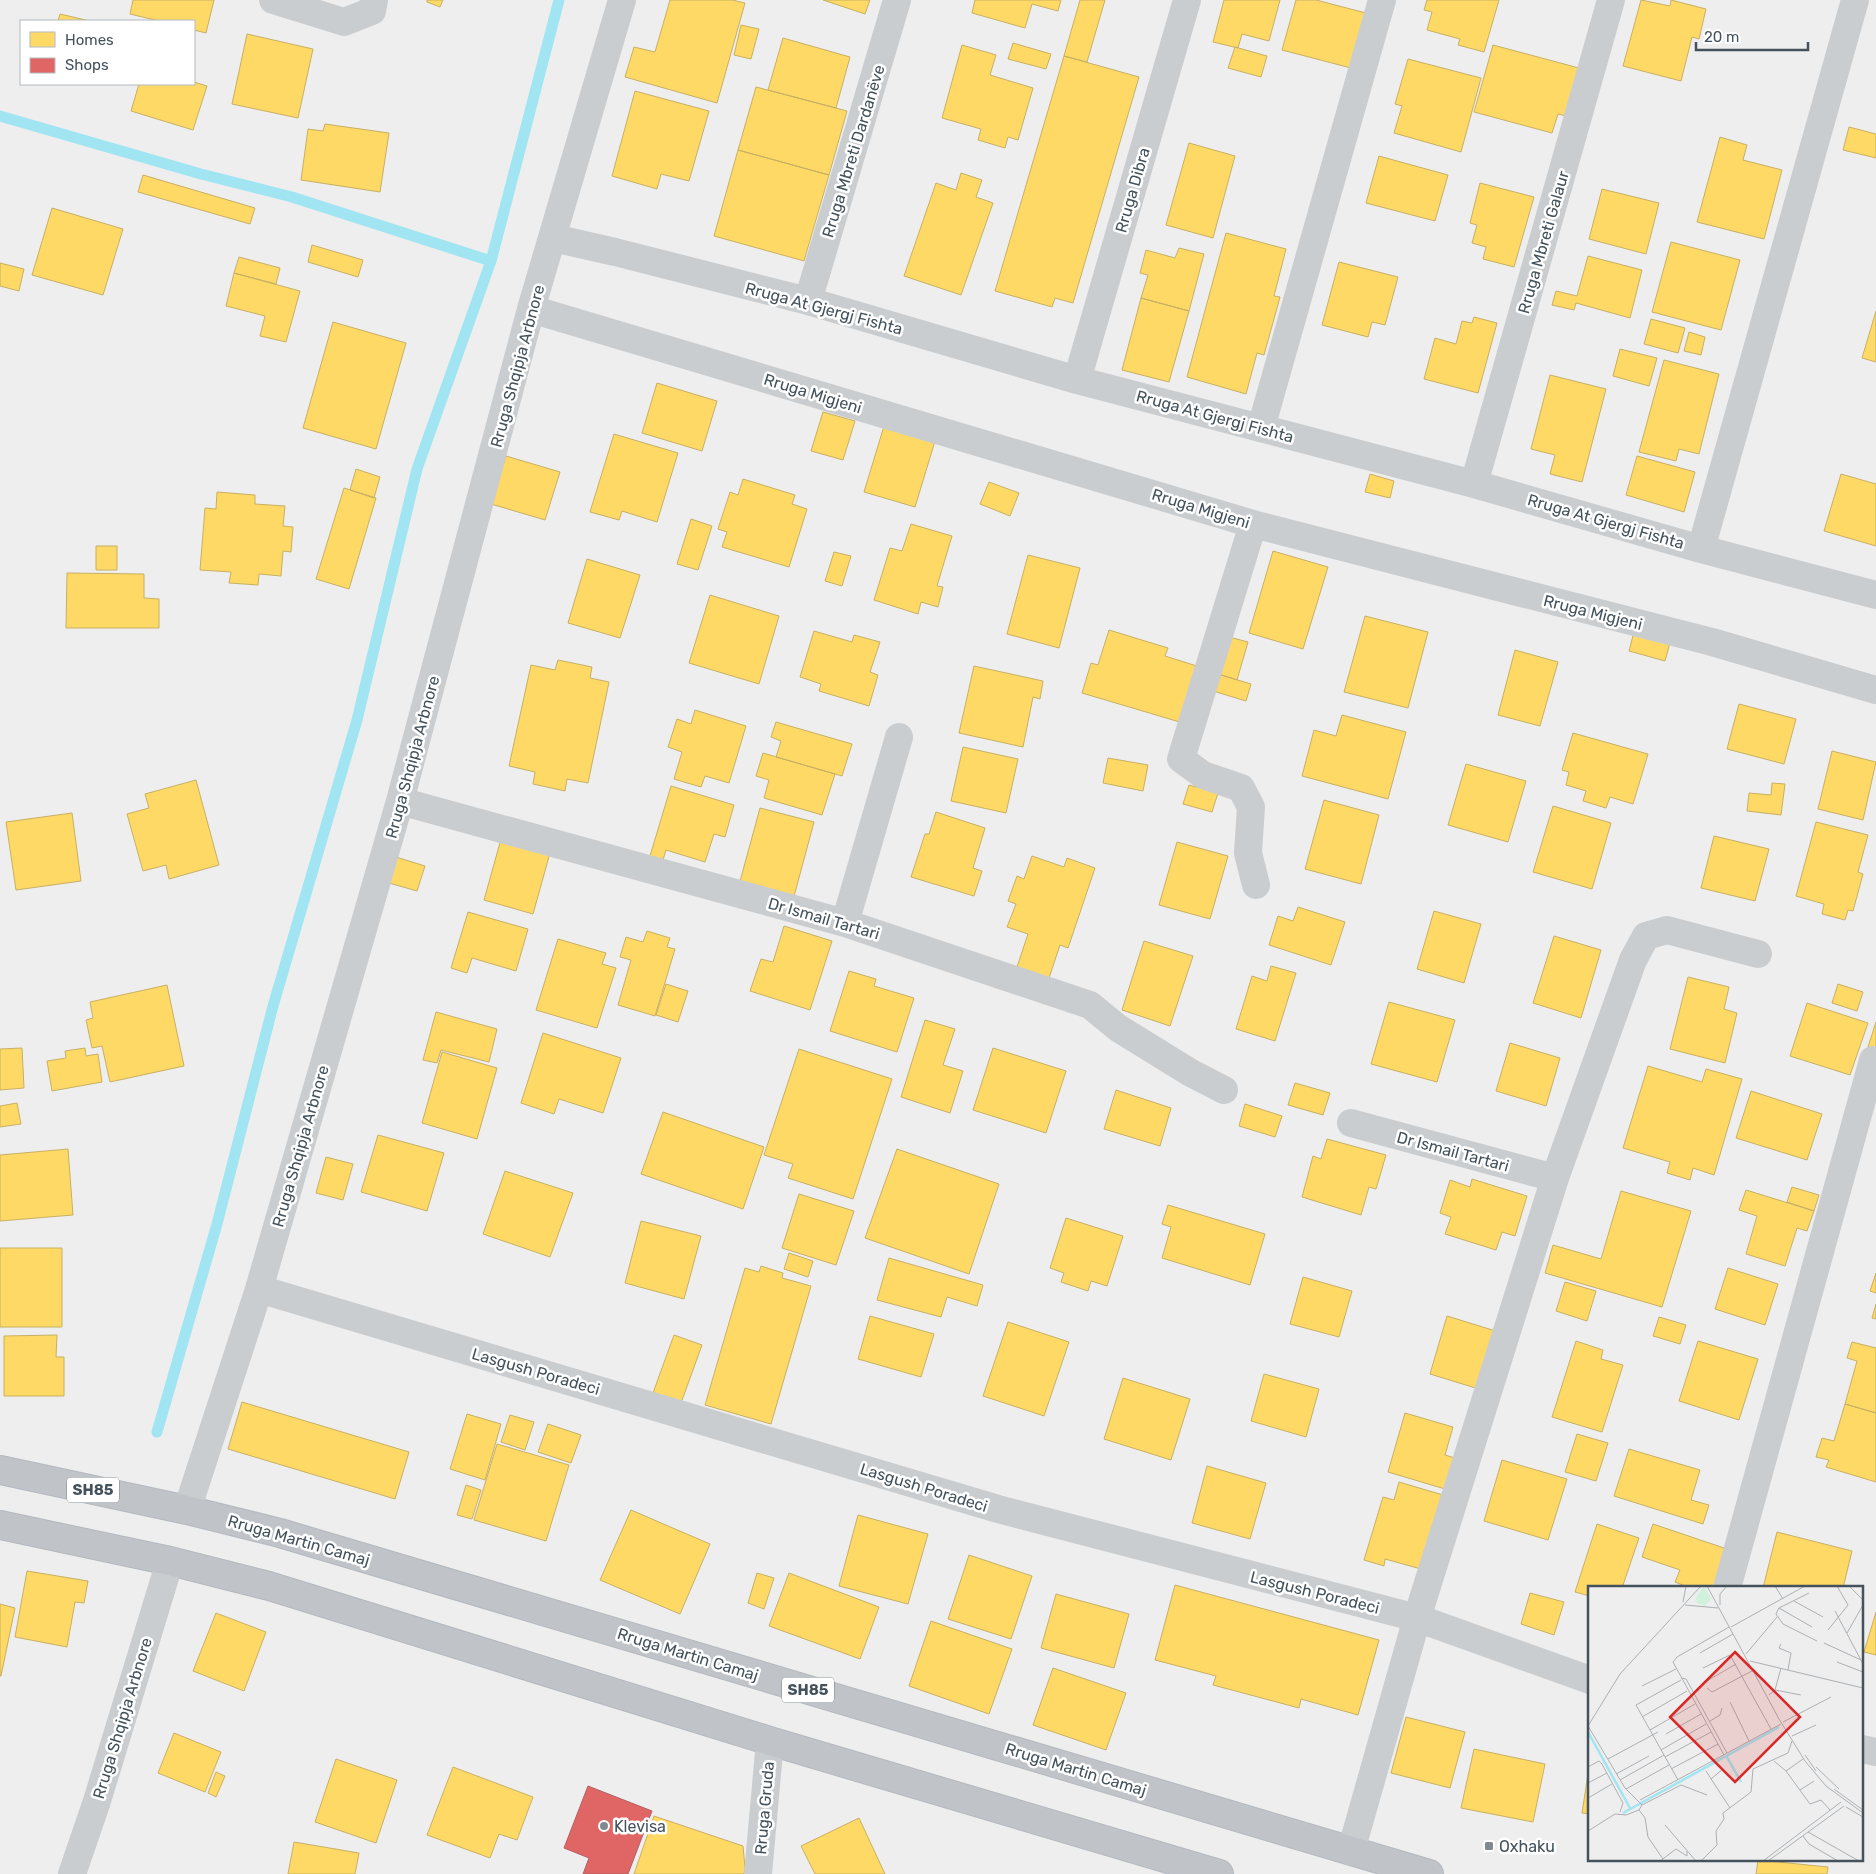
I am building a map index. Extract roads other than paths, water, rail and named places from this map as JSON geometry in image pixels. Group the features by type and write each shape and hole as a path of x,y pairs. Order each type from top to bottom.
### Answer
{"highway":[{"name":"Rruga Martin Camaj","path":"0,1470 187,1510 290,1536 1429,1874"},
{"path":"0,1525 170,1561 269,1586 770,1741 1220,1874"}],"street":[{"path":"272,0 344,22 372,11 374,0"},
{"name":"Rruga Shqipja Arbnore","path":"187,1510 259,1289 400,801 531,309 622,0"},
{"name":"Rruga Mbreti Dardanëve","path":"808,301 897,0"},
{"name":"Rruga Dibra","path":"1077,380 1187,0"},
{"path":"1262,428 1382,0"},
{"name":"Rruga Mbreti Galaur","path":"1474,484 1611,0"},
{"path":"1701,549 1855,0"},
{"name":"Rruga At Gjergj Fishta","path":"553,238 808,301 1077,380 1474,484 1701,549 1876,595"},
{"name":"Rruga Migjeni","path":"531,309 1253,524 1712,642 1876,690"},
{"path":"1253,524 1181,759 1203,775 1241,788 1251,807 1248,853 1256,885"},
{"path":"845,923 899,737"},
{"name":"Dr Ismail Tartari","path":"400,801 845,923 1090,1005 1118,1028 1191,1073 1224,1090"},
{"path":"1351,1851 1417,1618 1555,1178 1633,960 1646,936 1667,930 1758,954"},
{"path":"1728,1586 1873,1060"},
{"name":"Dr Ismail Tartari","path":"1351,1123 1555,1178"},
{"name":"Lasgush Poradeci","path":"259,1289 998,1509 1417,1618 1588,1679"},
{"name":"Rruga Shqipja Arbnore","path":"72,1874 97,1801 170,1561"},
{"name":"Rruga Gruda","path":"758,1874 770,1741"}],"waterway":[{"path":"157,1432 217,1224 273,1006 357,720 417,469 491,261 559,0"},
{"path":"0,116 201,174 292,197 491,261"}],"place":[{"name":"Klevisa","path":"604,1826"},
{"name":"Oxhaku","path":"1489,1846"}]}
